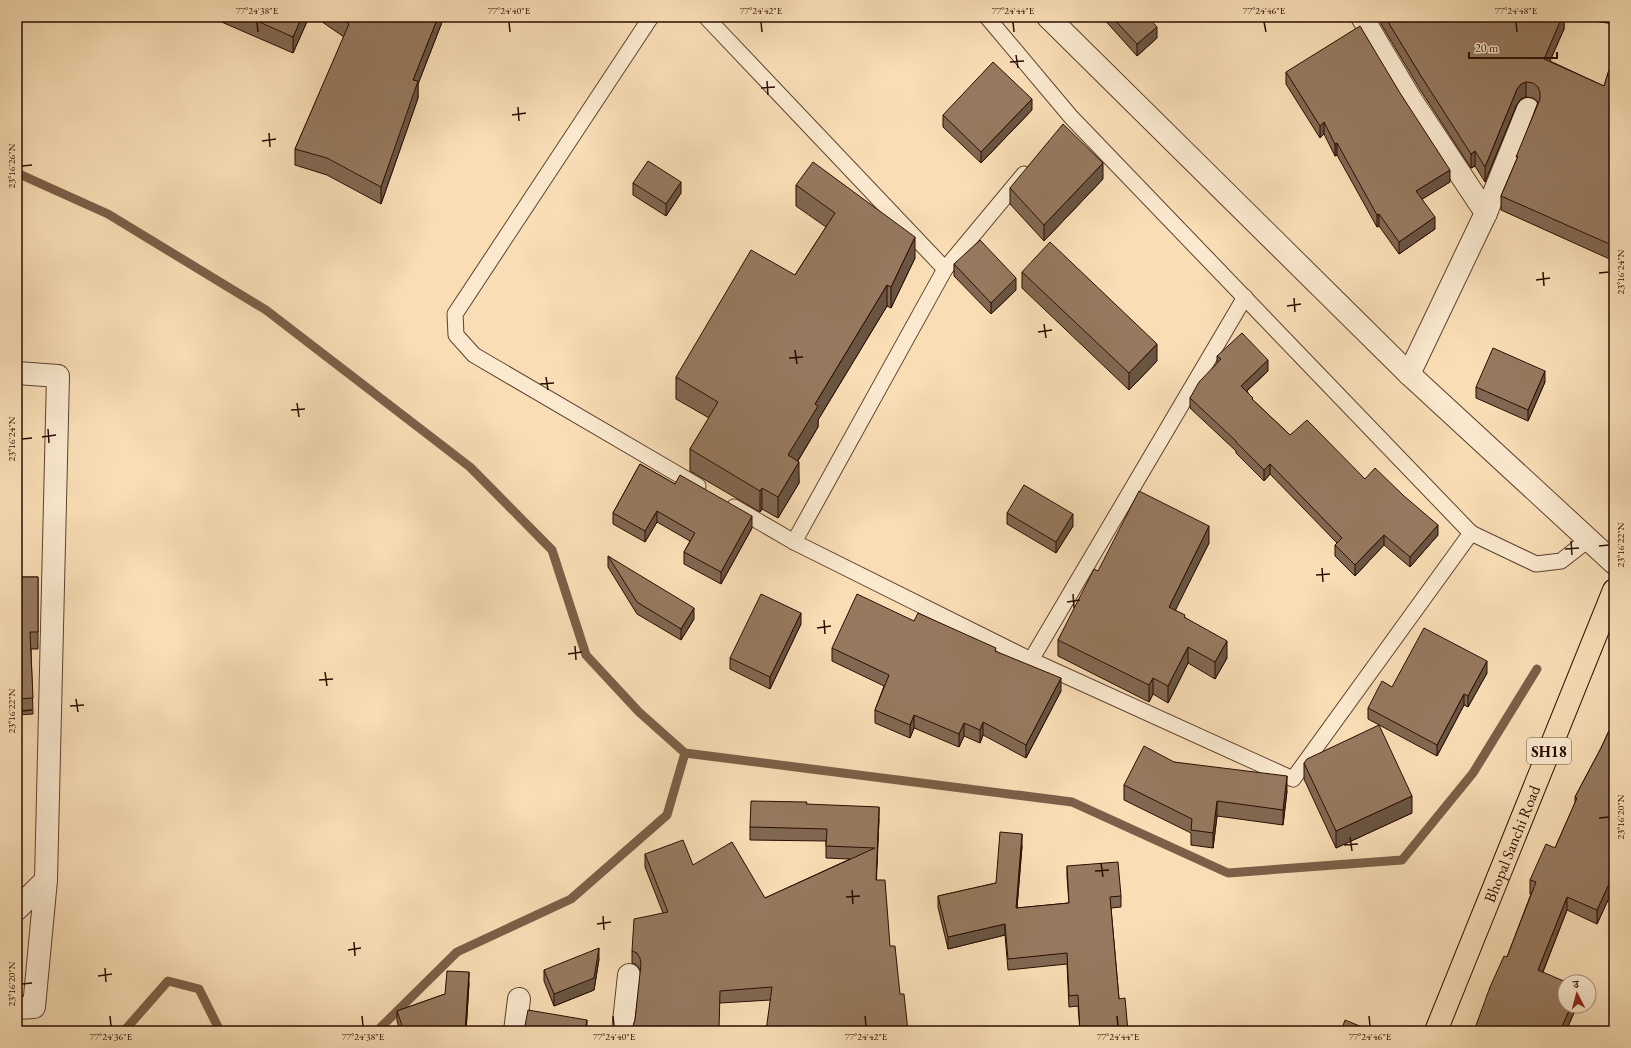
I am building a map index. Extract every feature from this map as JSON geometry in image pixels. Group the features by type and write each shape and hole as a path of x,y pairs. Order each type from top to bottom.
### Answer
{"main road":[{"name":"Bhopal Sanchi Road","path":"1436,1031 1614,590"}],"street":[{"path":"1048,17 1410,374 1614,563"},
{"path":"1362,17 1410,98 1486,213"},
{"path":"1410,374 1486,213 1528,109"},
{"path":"17,373 58,376 46,880 34,1007 17,1008"},
{"path":"17,909 46,880"},
{"path":"623,1031 629,975"},
{"path":"515,1031 519,999"}],"lane":[{"path":"651,17 455,314 456,335 474,355 794,542 1031,660 1293,779 1471,533"},
{"path":"706,17 945,269"},
{"path":"987,17 1071,117 1471,533 1536,564 1561,561 1588,540"},
{"path":"1061,129 1071,117"},
{"path":"794,542 945,269 1031,165"},
{"path":"1031,660 1245,297"}],"building":[{"path":"248,17 302,17 293,37"},
{"path":"339,17 438,17 413,80 418,81 381,187 327,158 295,149 349,24"},
{"path":"1112,17 1148,17 1157,27 1137,44"},
{"path":"1385,17 1562,17 1544,59 1604,86 1614,54 1614,246 1501,196 1540,99 1538,87 1533,83 1526,82 1521,84 1517,89 1485,167 1475,151 1471,154"},
{"path":"1360,26 1400,93 1450,170 1416,191 1435,217 1399,242 1379,214 1377,215 1337,143 1335,144 1324,122 1320,126 1286,72"},
{"path":"993,62 1032,99 981,152 943,115"},
{"path":"1063,124 1103,163 1044,225 1010,188"},
{"path":"648,161 681,182 666,204 633,183"},
{"path":"813,162 915,237 891,287 887,285 815,404 818,406 788,455 799,462 778,497 762,488 760,491 690,449 718,402 676,377 751,250 795,275 835,213 796,185"},
{"path":"980,240 1016,278 991,303 954,264"},
{"path":"1050,242 1157,344 1129,373 1022,272"},
{"path":"1242,333 1268,360 1241,386 1253,398 1252,399 1290,435 1307,420 1365,479 1375,468 1404,496 1438,525 1410,557 1384,535 1355,565 1335,545 1342,538 1270,464 1264,470 1236,441 1190,398 1199,382 1221,359 1217,356"},
{"path":"1493,348 1545,371 1528,410 1476,387"},
{"path":"640,464 675,484 680,475 752,516 721,572 684,552 695,533 657,511 645,531 613,513"},
{"path":"1024,485 1073,514 1056,542 1007,513"},
{"path":"1139,491 1209,526 1169,607 1227,641 1215,662 1188,647 1168,686 1153,678 1149,685 1058,640 1094,569 1098,571"},
{"path":"608,556 694,608 681,629 637,602"},
{"path":"17,577 38,577 38,632 30,632 33,698 17,699"},
{"path":"761,594 801,613 770,677 730,658"},
{"path":"857,594 914,621 918,613 996,648 995,651 1061,678 1026,745 983,722 980,730 964,723 959,734 914,715 910,725 875,710 889,675 832,648"},
{"path":"1424,628 1487,661 1468,696 1464,694 1437,745 1368,708 1382,681 1392,687"},
{"path":"1614,720 1614,873 1597,910 1567,897 1538,970 1557,978 1557,1014 1567,1014 1560,1031 1474,1031 1490,987 1504,956 1507,957 1536,882 1530,880 1546,844 1555,848 1577,798 1575,797"},
{"path":"1379,725 1412,796 1336,831 1304,763 1307,759"},
{"path":"1144,746 1174,762 1287,776 1283,810 1217,801 1213,833 1191,830 1192,819 1124,785"},
{"path":"751,801 807,802 806,804 879,807 876,880 885,880 890,946 895,946 900,994 904,994 908,1031 766,1031 772,987 720,991 719,1031 628,1031 633,1026 635,1020 641,964 637,953 632,951 634,919 668,912 645,854 683,840 693,865 732,842 765,898 875,848 826,846 827,829 750,827"},
{"path":"1000,832 1022,834 1016,908 1069,903 1067,866 1118,862 1121,896 1110,897 1119,999 1125,998 1128,1031 1080,1031 1078,995 1069,996 1067,953 1008,959 1005,924 948,937 938,896 996,883"},
{"path":"599,948 594,978 554,994 544,970"},
{"path":"447,971 469,972 465,1031 404,1031 397,1011 445,994"},
{"path":"528,1010 587,1020 585,1031 524,1031"},
{"path":"1345,1020 1372,1031 1341,1031"},
{"path":"1010,1029 1010,1031 974,1031"}],"waterway":[{"path":"17,173 108,214 266,310 470,467 552,550 586,655 639,712 685,753 1072,802 1228,873 1402,860 1473,773 1537,669"},
{"path":"377,1031 457,952 571,899 667,815 685,753"},
{"path":"124,1031 168,981 199,989 220,1031"}]}
